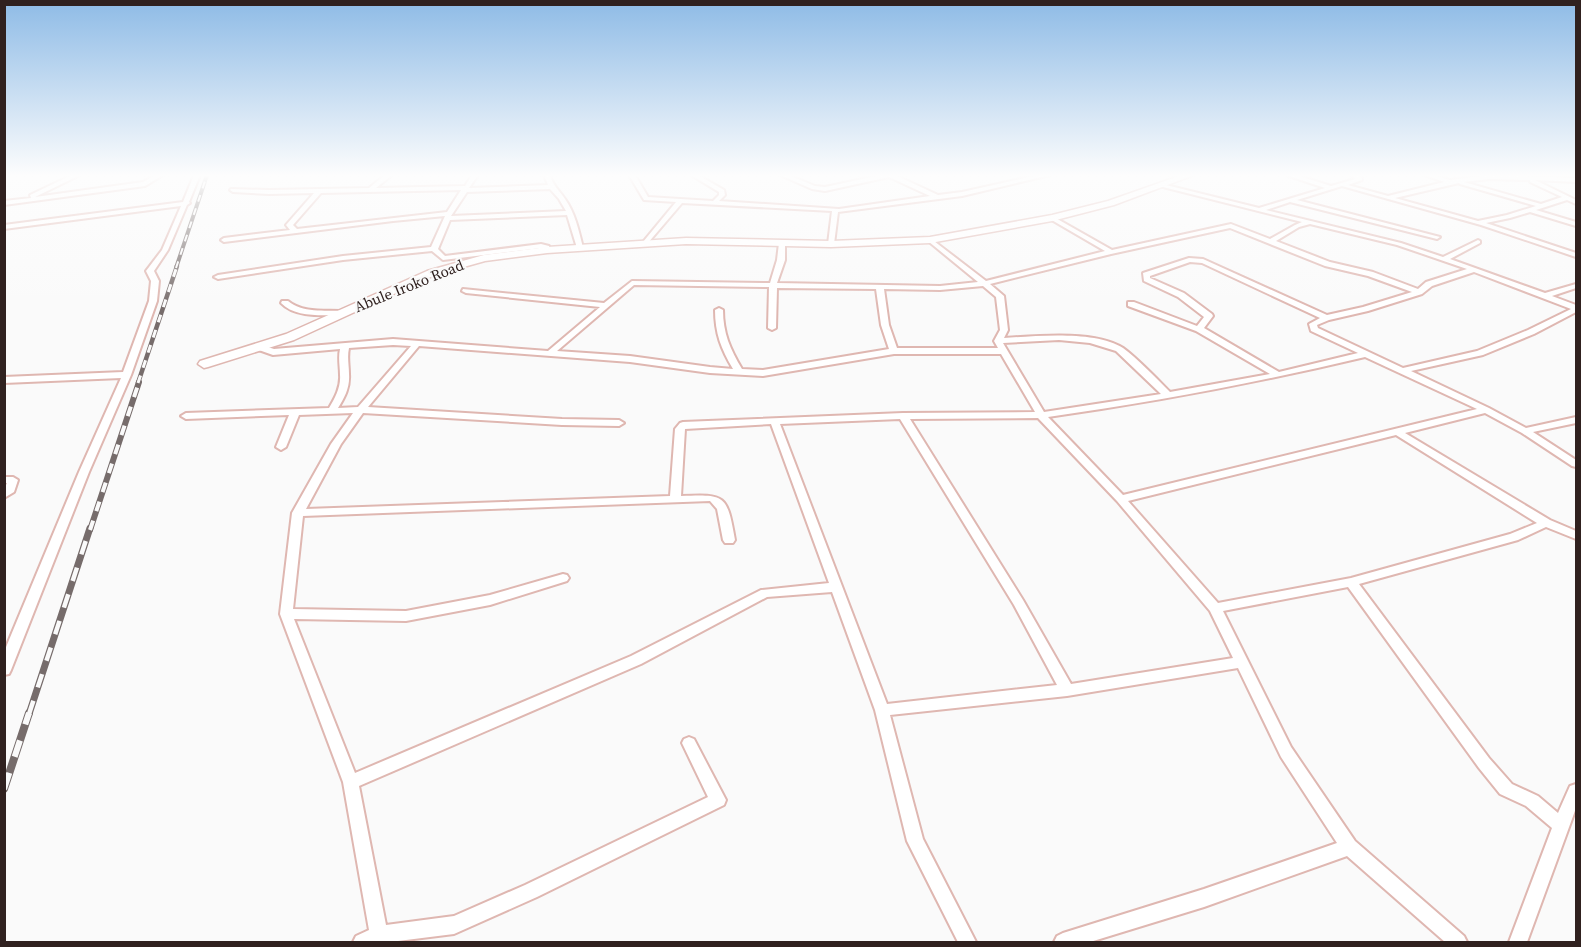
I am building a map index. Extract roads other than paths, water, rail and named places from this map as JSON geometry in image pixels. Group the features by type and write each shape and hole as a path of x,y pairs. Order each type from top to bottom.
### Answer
{"street":[{"path":"4,227 64,219"},
{"path":"4,670 84,472 127,375 153,301 155,281 150,271 165,250 179,219"},
{"path":"294,219 289,225 295,231"},
{"path":"224,240 416,219"},
{"path":"434,249 448,219"},
{"path":"572,219 580,248"},
{"path":"645,243 665,219"},
{"path":"831,244 834,219"},
{"name":"Abule Iroko Road","path":"204,364 315,327 446,268 484,258 547,250 645,243 699,241 831,244 930,240 1045,219"},
{"path":"1054,219 1111,252"},
{"path":"1298,219 1399,244 1546,295 1576,308"},
{"path":"1366,219 1437,237"},
{"path":"1463,219 1576,255"},
{"path":"1477,223 1493,219"},
{"path":"1561,219 1576,224"},
{"path":"1270,242 1298,226 1311,222"},
{"path":"550,353 628,285 639,282 880,288 940,288 987,284 1111,252 1230,226 1328,264 1371,274 1419,292"},
{"path":"930,240 1000,296 1004,330 1001,346 1041,415 1121,499 1215,608 1286,752 1349,847 1458,942"},
{"path":"1444,259 1478,242"},
{"path":"772,328 772,284 781,260 782,243"},
{"path":"434,249 443,258 541,246 547,247 547,250"},
{"path":"218,278 343,258 434,249"},
{"path":"1199,329 1209,316 1181,295 1147,279 1146,275 1189,260 1203,261 1326,318"},
{"path":"1474,270 1429,284 1419,292 1365,309 1326,318 1313,324 1314,329 1486,410 1526,431 1576,464"},
{"path":"1546,295 1576,286"},
{"path":"880,288 885,326 894,351"},
{"path":"466,291 606,304"},
{"path":"285,303 295,310 342,313"},
{"path":"1131,304 1199,329 1278,375"},
{"path":"1405,370 1480,353 1531,332 1576,308"},
{"path":"719,310 718,333 740,372"},
{"path":"259,347 273,352 393,342 550,353 763,373 894,351 1001,346 1077,338 1109,344 1119,349 1168,395"},
{"path":"379,935 351,782 286,614 298,513 336,444 417,344"},
{"path":"333,409 346,380 342,353 345,345"},
{"path":"675,499 680,429 683,425 903,416 1041,415 1278,375 1365,354"},
{"path":"4,381 127,375"},
{"path":"186,416 333,409 619,423"},
{"path":"1121,499 1486,410"},
{"path":"280,447 295,412"},
{"path":"903,416 1019,603 1067,690"},
{"path":"774,420 882,710 915,841 967,942"},
{"path":"1526,431 1576,420"},
{"path":"1399,433 1546,523 1576,534"},
{"path":"4,480 14,480 4,495"},
{"path":"298,513 675,499 718,500 722,504 729,540"},
{"path":"1215,608 1351,582 1514,537 1546,523"},
{"path":"286,614 406,616 490,600 562,578"},
{"path":"1351,582 1506,789 1532,801 1561,825"},
{"path":"351,782 636,660 765,593 835,587"},
{"path":"882,710 1067,690 1243,662"},
{"path":"362,942 379,935 454,925 718,800 689,743"},
{"path":"1518,942 1576,790"},
{"path":"1063,942 1204,898 1349,847"}],"railway":[{"path":"176,268 192,219"},
{"path":"138,383 177,266"},
{"path":"90,530 139,382"},
{"path":"29,714 90,528"},
{"path":"4,789 29,713"}]}
